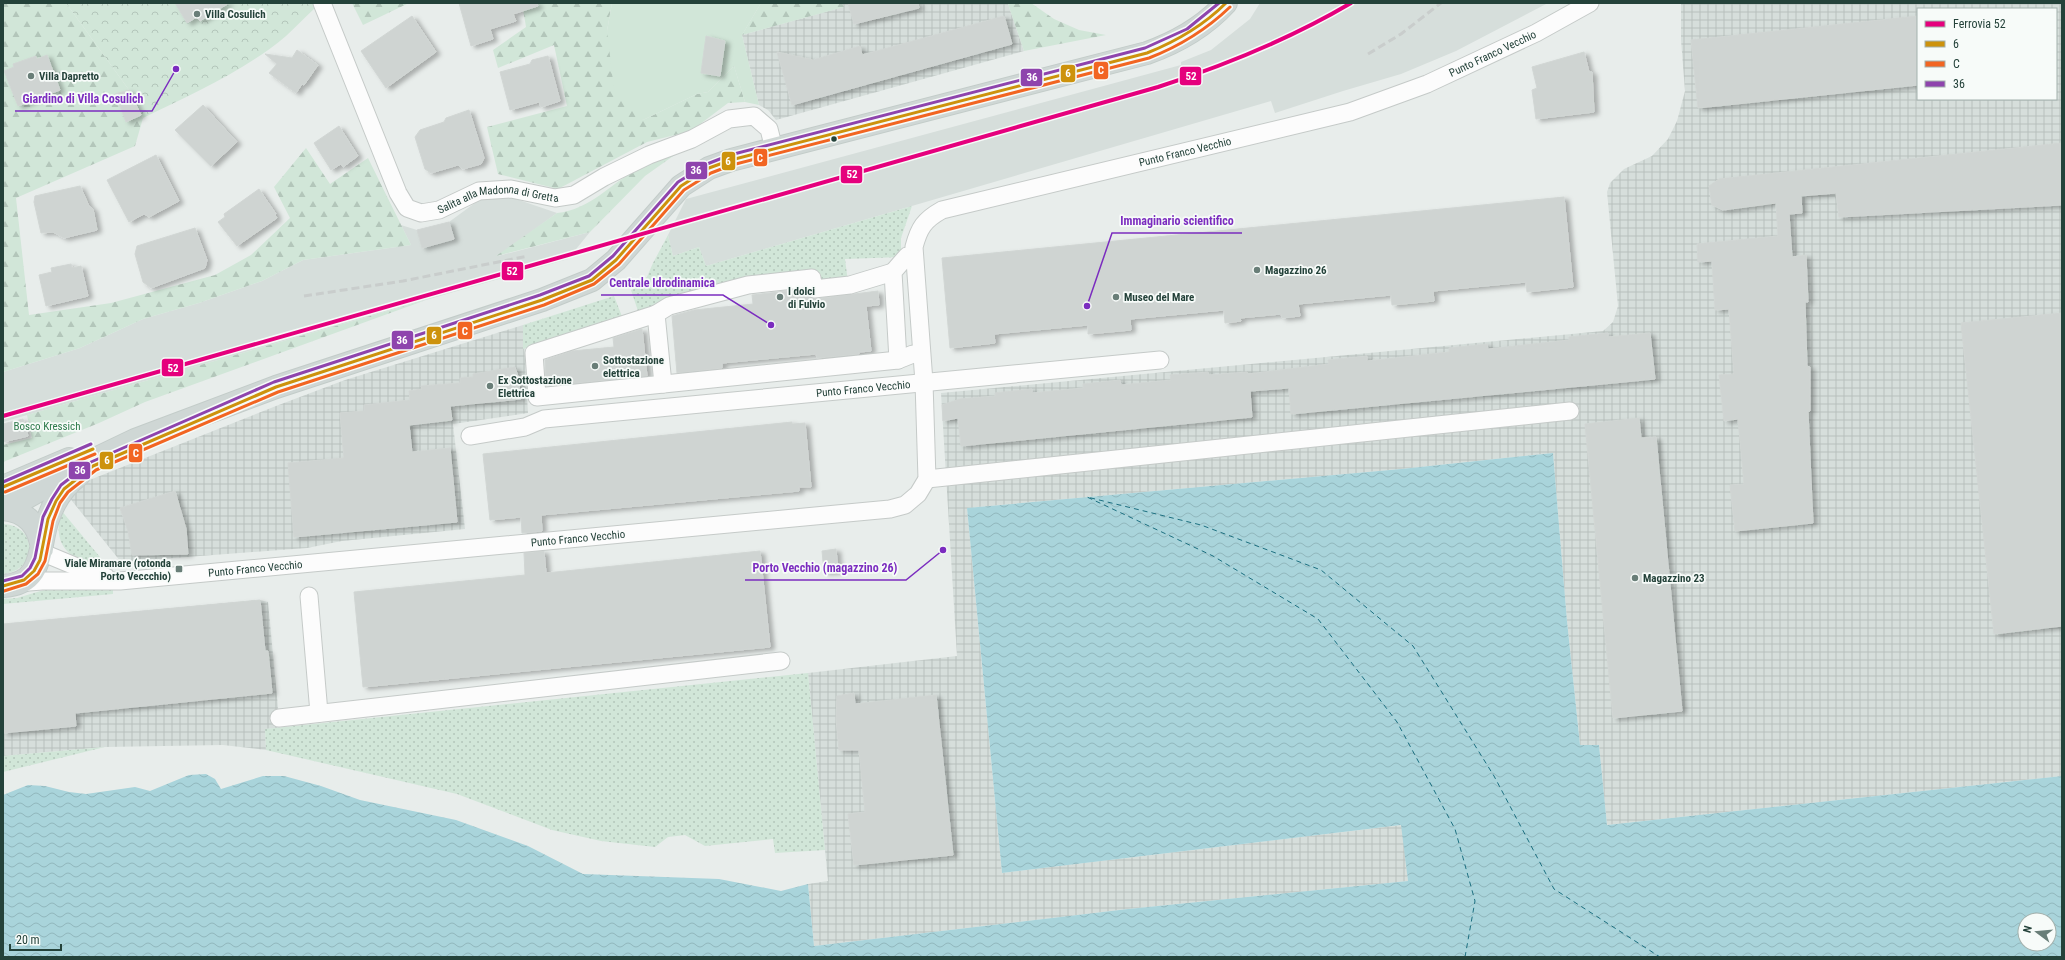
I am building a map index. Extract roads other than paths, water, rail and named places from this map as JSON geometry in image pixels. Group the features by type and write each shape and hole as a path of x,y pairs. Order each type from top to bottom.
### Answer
{"main road":[{"path":"3,486 132,433 542,300 585,284 604,272 616,260 670,197 694,176 710,168 731,160 1147,53 1168,45 1200,27 1226,3"},
{"path":"3,509 15,504 89,462 135,440 276,387"},
{"path":"6,585 24,580 34,571 40,560 48,519 56,501 64,489 78,476 93,466 276,387"},
{"path":"3,509 12,510 23,514 33,523 38,531 42,551"}],"street":[{"name":"Salita alla Madonna di Gretta","path":"322,3 398,193 406,208 421,213 439,210 479,191 511,189 554,198 574,195 649,155 692,139 729,119 754,116 769,129 774,149"},
{"name":"Punto Franco Vecchio","path":"6,585 42,581 120,581 890,509 905,505 918,494 927,479 924,382 914,247 918,231 933,215 942,210 1350,112 1427,84 1536,33 1590,3"},
{"path":"893,272 905,357 537,397 534,353 632,318 656,314 669,306 748,285 812,278 814,289 850,285 893,272 907,256"},
{"path":"656,314 663,384"},
{"name":"Punto Franco Vecchio","path":"470,436 525,427 544,419 1160,360"},
{"path":"927,479 1570,411"},
{"name":"Punto Franco Vecchio","path":"42,551 82,569 120,581"},
{"path":"309,596 319,713"},
{"path":"279,718 781,661"}],"water":[{"path":"1553,453 1567,621 1580,745 1599,745 1607,825 2062,776 2062,957 3,957 3,795 28,785 45,786 69,792 86,794 135,787 150,791 189,775 206,774 215,779 221,789 263,776 284,776 321,786 360,800 456,820 528,846 583,874 719,879 781,891 808,884 814,946 1128,909 1408,881 1401,825 1002,873 967,508 1401,469"}],"railway":[{"path":"1368,54 1401,34 1441,3"},
{"path":"304,296 403,281 528,256"}],"rail line":[{"name":"52","path":"3,416 1158,87 1208,70 1281,40 1351,3"}],"place":[{"name":"Villa Cosulich","path":"197,14"},
{"name":"Giardino di Villa Cosulich","path":"176,69"},
{"name":"Villa Dapretto","path":"31,76"},
{"name":"Magazzino 26","path":"1257,270"},
{"name":"I dolci di Fulvio","path":"780,297"},
{"name":"Museo del Mare","path":"1116,297"},
{"name":"Immaginario scientifico","path":"1087,306"},
{"name":"Centrale Idrodinamica","path":"771,325"},
{"name":"Sottostazione elettrica","path":"595,366"},
{"name":"Ex Sottostazione Elettrica","path":"490,386"},
{"name":"Porto Vecchio (magazzino 26)","path":"943,550"},
{"name":"Viale Miramare (rotonda Porto Veccchio)","path":"179,569"},
{"name":"Magazzino 23","path":"1635,578"}],"park label":[{"name":"Bosco Kressich","path":"47,426"}]}
